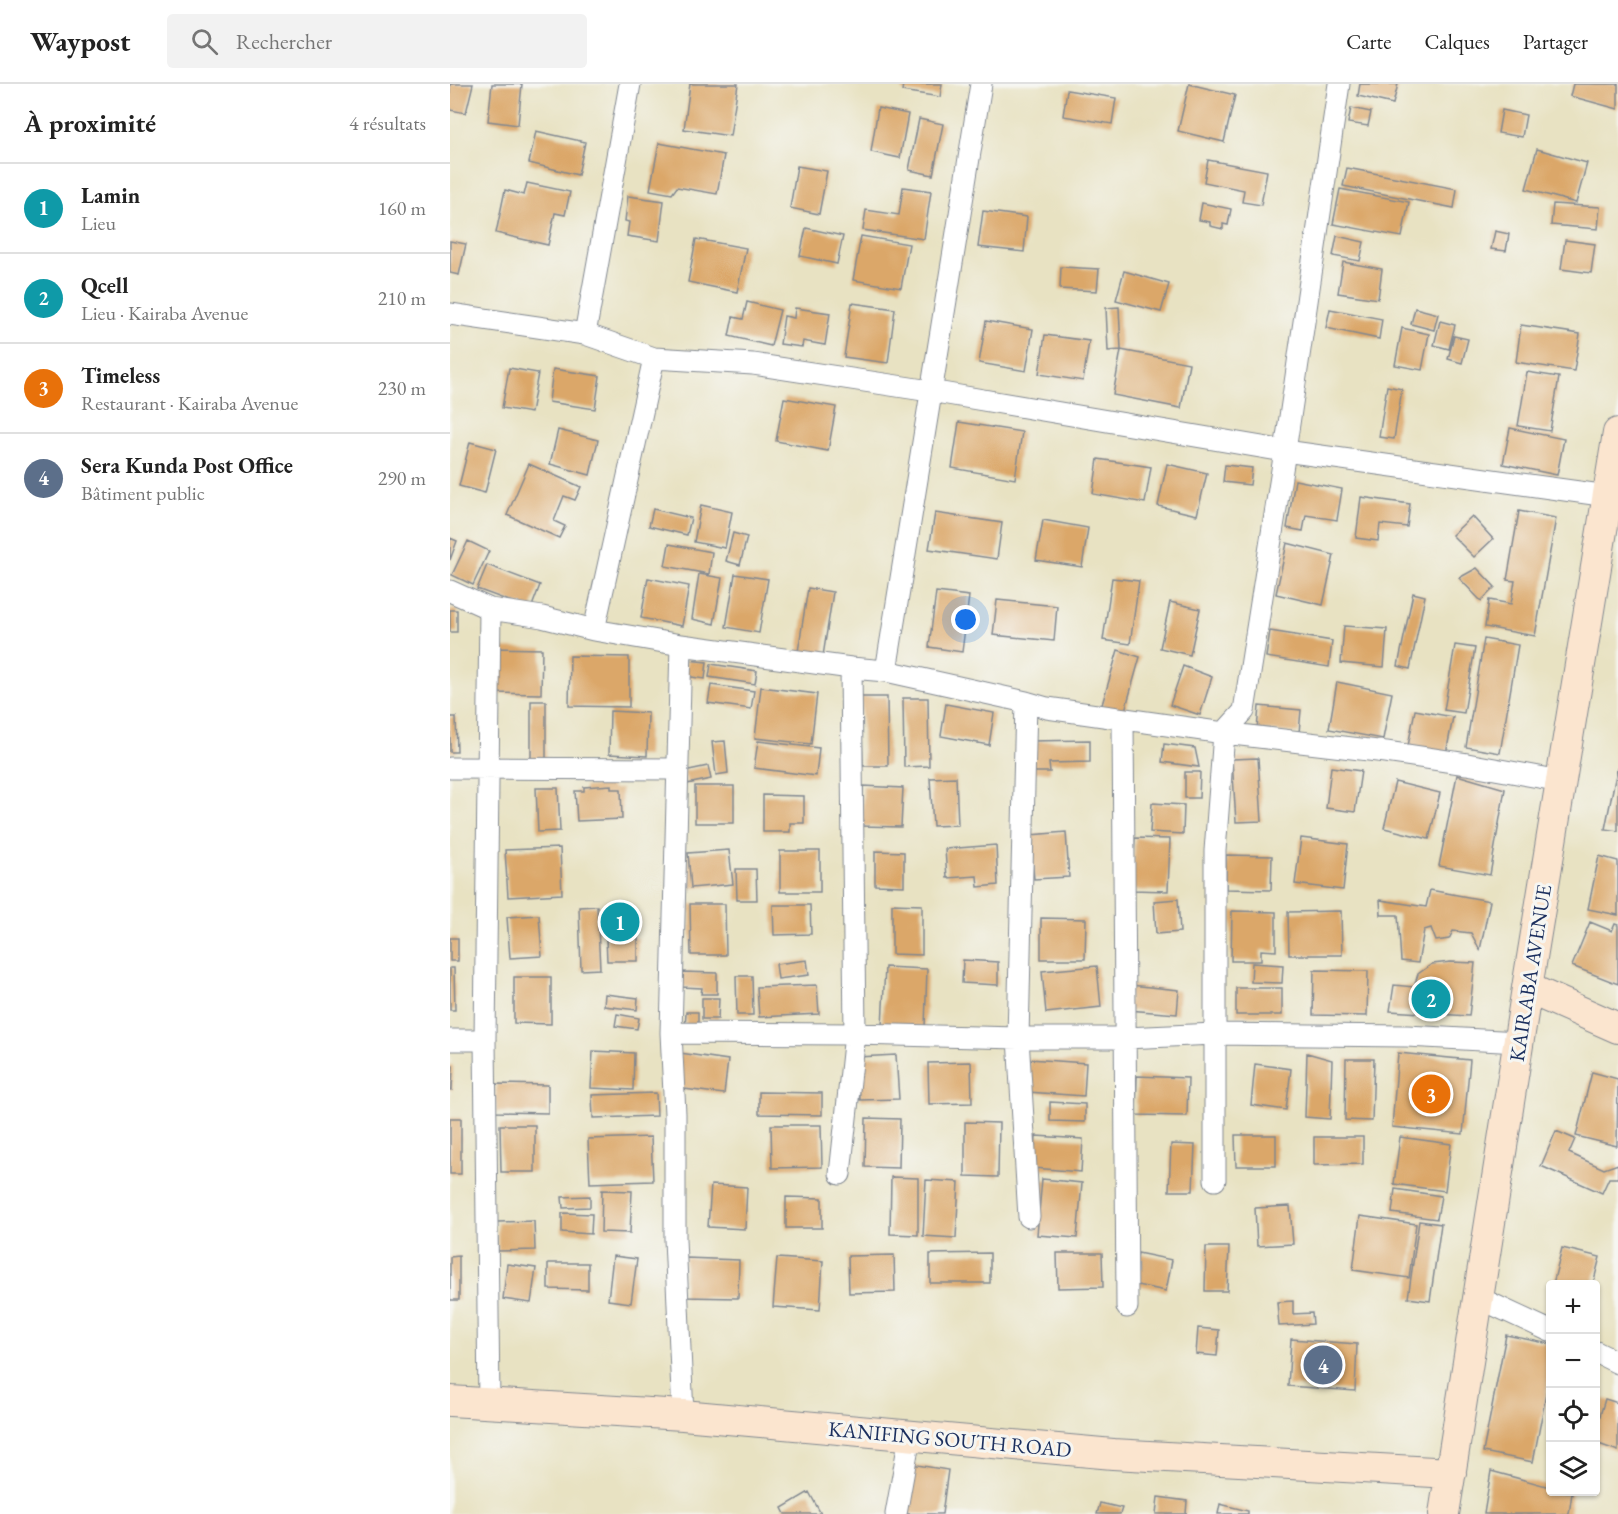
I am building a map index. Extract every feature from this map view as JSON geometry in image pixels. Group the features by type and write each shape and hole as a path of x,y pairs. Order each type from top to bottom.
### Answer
{"street":[{"path":"585,334 630,84"},
{"path":"886,671 981,84"},
{"path":"1215,1180 1215,851 1224,733 1244,711 1339,84"},
{"path":"450,314 585,334 654,358 753,364 930,391 1285,451 1608,496"},
{"path":"594,630 654,358"},
{"name":"KAIRABA AVENUE","path":"1444,1514 1618,433"},
{"path":"450,591 490,609 542,617 594,630 681,645 886,671 1047,708 1224,733 1386,752 1561,781"},
{"path":"489,1404 485,1040 490,609"},
{"path":"681,645 671,1033 675,1114 675,1239 683,1415"},
{"path":"840,1174 855,1034 851,668"},
{"path":"1026,702 1018,1038 1029,1217"},
{"path":"1123,719 1127,1307"},
{"path":"450,768 678,769"},
{"path":"1527,988 1618,1028"},
{"path":"671,1033 1018,1038 1125,1038 1215,1034 1407,1036 1520,1042"},
{"path":"450,1040 485,1040"},
{"path":"1479,1298 1546,1329"},
{"path":"1600,1354 1618,1363"},
{"name":"KANIFING SOUTH ROAD","path":"450,1401 683,1415 1113,1454 1451,1473"},
{"path":"896,1514 910,1436"}],"building":[{"path":"450,84 473,84 466,113 450,110"},
{"path":"492,84 522,84 518,125 488,121"},
{"path":"690,84 738,84 730,136 684,129"},
{"path":"903,84 942,84 940,97 902,91"},
{"path":"1189,84 1235,95 1224,142 1178,131"},
{"path":"1360,84 1398,84 1393,104 1358,96"},
{"path":"1573,84 1618,84 1618,109 1570,96"},
{"path":"1067,90 1116,98 1112,124 1063,116"},
{"path":"878,108 908,114 900,158 871,152"},
{"path":"1351,108 1371,112 1368,126 1348,123"},
{"path":"1502,110 1526,115 1522,137 1498,133"},
{"path":"919,119 943,124 933,175 909,170"},
{"path":"536,131 585,142 578,175 529,163"},
{"path":"659,143 724,155 717,194 677,187 672,194 650,190"},
{"path":"1537,149 1587,163 1576,203 1526,189"},
{"path":"1208,160 1267,171 1261,205 1242,202 1244,190 1204,182"},
{"path":"797,166 827,171 819,214 790,208"},
{"path":"1347,168 1457,189 1454,208 1343,186"},
{"path":"527,183 570,192 565,215 555,213 548,245 496,233 505,190 524,195"},
{"path":"903,187 931,191 924,239 863,230 866,210 899,215"},
{"path":"1340,189 1409,202 1402,237 1333,224"},
{"path":"628,196 664,201 659,241 627,236 629,222 625,221"},
{"path":"1202,203 1231,209 1228,225 1223,224 1223,229 1210,226 1210,222 1199,220"},
{"path":"1553,204 1600,207 1598,229 1551,225"},
{"path":"983,211 1027,217 1024,252 978,247"},
{"path":"806,228 843,236 837,264 800,256"},
{"path":"1495,231 1509,234 1506,251 1491,249"},
{"path":"861,236 909,244 901,288 853,280"},
{"path":"1337,236 1364,242 1360,261 1333,256"},
{"path":"696,239 746,248 737,292 688,282"},
{"path":"1565,240 1595,244 1591,273 1561,269"},
{"path":"450,241 466,244 459,275 450,273"},
{"path":"1343,262 1382,269 1378,299 1338,293"},
{"path":"1061,267 1099,269 1097,291 1060,289"},
{"path":"1124,271 1169,284 1161,312 1116,300"},
{"path":"747,302 780,310 771,346 729,336 733,317 743,319"},
{"path":"852,303 895,309 888,363 844,357"},
{"path":"1119,307 1121,350 1108,351 1106,308"},
{"path":"795,308 830,313 825,345 803,341 802,347 780,344 784,316 794,318"},
{"path":"1415,308 1438,314 1434,330 1411,324"},
{"path":"1330,309 1382,319 1379,339 1326,328"},
{"path":"986,321 1033,329 1026,371 979,363"},
{"path":"1440,321 1455,325 1449,349 1434,345"},
{"path":"1521,325 1580,334 1574,371 1516,362"},
{"path":"1402,328 1429,334 1422,370 1395,365"},
{"path":"1045,335 1089,341 1083,381 1039,374"},
{"path":"1454,336 1468,339 1462,363 1448,359"},
{"path":"1121,350 1189,363 1181,408 1113,395"},
{"path":"509,368 538,373 531,413 502,408"},
{"path":"553,369 600,376 595,409 549,402"},
{"path":"1527,372 1559,377 1550,431 1518,426"},
{"path":"1387,386 1402,389 1394,439 1379,437"},
{"path":"784,398 836,407 828,451 776,441"},
{"path":"959,422 1022,432 1015,479 952,468"},
{"path":"1510,428 1564,439 1557,475 1503,464"},
{"path":"558,430 598,440 590,475 550,464"},
{"path":"470,442 496,449 485,493 459,486"},
{"path":"1098,459 1151,467 1145,503 1093,494"},
{"path":"529,464 581,487 575,500 564,496 554,521 565,526 559,538 507,515"},
{"path":"1167,464 1207,473 1197,515 1158,506"},
{"path":"1225,465 1252,468 1250,485 1223,482"},
{"path":"1295,480 1342,489 1337,520 1306,515 1303,531 1287,528"},
{"path":"1361,497 1410,504 1407,527 1380,524 1378,541 1356,538"},
{"path":"701,505 732,512 725,548 694,542"},
{"path":"653,509 691,518 687,535 649,526"},
{"path":"1519,511 1556,518 1535,636 1485,627 1489,600 1511,604 1515,581 1507,580"},
{"path":"935,513 1002,523 997,559 929,549"},
{"path":"1472,516 1493,539 1474,557 1452,535"},
{"path":"1043,520 1088,528 1082,567 1036,560"},
{"path":"733,533 747,537 740,565 726,561"},
{"path":"450,538 457,541 450,560"},
{"path":"468,541 489,551 473,585 452,575"},
{"path":"1287,543 1334,555 1323,605 1276,594"},
{"path":"669,544 712,552 709,574 665,566"},
{"path":"487,565 540,585 531,609 477,589"},
{"path":"1477,568 1495,587 1481,601 1459,578"},
{"path":"699,574 722,578 714,624 692,619"},
{"path":"735,574 768,579 759,633 726,627"},
{"path":"648,578 689,586 682,626 641,618"},
{"path":"1112,578 1139,581 1130,644 1103,640"},
{"path":"808,588 833,592 823,656 798,652"},
{"path":"936,592 969,596 962,652 929,647"},
{"path":"1413,593 1425,596 1410,669 1398,666"},
{"path":"997,600 1057,606 1054,641 993,635"},
{"path":"1170,602 1200,609 1190,655 1160,648"},
{"path":"450,610 457,610 457,632 450,632"},
{"path":"1344,626 1387,629 1384,667 1341,663"},
{"path":"1270,631 1332,641 1329,667 1266,657"},
{"path":"1484,639 1518,645 1500,753 1466,747"},
{"path":"1455,645 1475,648 1464,713 1444,710"},
{"path":"495,648 542,649 541,694 494,693"},
{"path":"1118,650 1140,657 1124,714 1101,708"},
{"path":"570,656 629,657 629,707 569,706"},
{"path":"687,660 707,662 705,679 685,676"},
{"path":"711,664 757,671 755,684 709,677"},
{"path":"1183,666 1212,677 1200,715 1170,705"},
{"path":"1337,682 1392,693 1383,739 1329,729"},
{"path":"711,685 754,691 751,709 708,703"},
{"path":"761,687 817,694 811,744 755,738"},
{"path":"861,697 887,697 888,766 863,766"},
{"path":"903,698 928,698 929,766 904,767"},
{"path":"531,701 546,701 546,765 531,764"},
{"path":"946,704 994,713 989,745 941,736"},
{"path":"1259,706 1301,710 1299,733 1257,730"},
{"path":"1415,710 1453,717 1446,754 1408,746"},
{"path":"610,711 648,713 647,756 609,754"},
{"path":"450,717 456,717 457,752 450,752"},
{"path":"1090,740 1090,762 1049,763 1050,772 1031,772 1030,741"},
{"path":"725,741 728,773 716,775 712,742"},
{"path":"758,741 819,748 816,776 754,768"},
{"path":"1164,744 1195,748 1199,767 1162,762"},
{"path":"1258,758 1262,821 1236,822 1232,759"},
{"path":"708,766 711,779 687,784 684,771"},
{"path":"1331,767 1361,771 1355,812 1326,808"},
{"path":"1618,769 1618,831 1605,829"},
{"path":"1185,772 1200,772 1199,798 1185,798"},
{"path":"1457,775 1505,789 1490,875 1439,866"},
{"path":"956,777 958,825 933,826 930,778"},
{"path":"1395,782 1440,793 1429,839 1384,828"},
{"path":"611,785 611,789 621,789 622,819 577,821 575,791 584,791 584,787"},
{"path":"695,786 734,786 734,823 695,823"},
{"path":"863,786 903,788 901,827 862,826"},
{"path":"536,788 558,788 560,831 538,832"},
{"path":"763,795 804,796 804,823 790,823 790,832 763,832"},
{"path":"1152,803 1184,805 1183,834 1150,832"},
{"path":"1066,832 1069,877 1034,879 1030,835"},
{"path":"1135,838 1170,839 1168,891 1132,890"},
{"path":"1301,838 1348,844 1343,890 1295,884"},
{"path":"996,845 998,885 978,887 977,876 947,878 945,849"},
{"path":"560,848 562,894 508,897 505,850"},
{"path":"729,850 733,884 691,888 688,853"},
{"path":"780,851 820,851 820,892 780,892"},
{"path":"875,851 904,852 904,886 875,885"},
{"path":"1226,855 1272,856 1271,890 1226,889"},
{"path":"1599,856 1618,861 1618,915 1588,909"},
{"path":"736,869 756,869 757,900 737,900"},
{"path":"1430,890 1490,901 1480,950 1471,933 1453,931 1449,939 1436,941 1431,928 1424,930 1418,963 1401,961 1398,915 1381,915 1380,900 1426,907"},
{"path":"1178,899 1180,932 1156,934 1154,901"},
{"path":"690,904 725,904 726,955 691,955"},
{"path":"892,904 922,905 922,955 892,954"},
{"path":"773,905 810,905 811,934 774,935"},
{"path":"597,906 600,969 581,970 579,907"},
{"path":"1232,911 1276,912 1276,951 1261,950 1261,961 1231,961"},
{"path":"1341,911 1342,955 1289,955 1288,912"},
{"path":"604,913 637,914 637,931 603,931"},
{"path":"539,915 542,956 510,958 507,917"},
{"path":"1041,918 1086,919 1085,959 1041,959"},
{"path":"1590,922 1612,931 1615,924 1618,925 1618,984 1572,966"},
{"path":"450,938 458,938 458,961 450,961"},
{"path":"606,938 638,938 638,961 607,961"},
{"path":"807,960 809,975 778,979 776,964"},
{"path":"963,960 998,962 998,985 962,983"},
{"path":"1252,963 1283,965 1282,983 1251,982"},
{"path":"1475,963 1469,1016 1390,1011 1394,985 1414,987 1418,974 1432,964"},
{"path":"1097,966 1101,1007 1046,1013 1042,971"},
{"path":"885,967 927,969 925,1027 882,1026"},
{"path":"450,968 454,968 455,1010 450,1010"},
{"path":"1314,970 1368,971 1367,1016 1313,1015"},
{"path":"681,972 717,973 717,994 701,994 702,988 681,987"},
{"path":"736,976 752,976 753,1015 737,1015"},
{"path":"514,977 551,977 551,1024 514,1023"},
{"path":"817,985 819,1014 759,1017 757,987"},
{"path":"1130,985 1179,990 1177,1014 1128,1010"},
{"path":"1236,988 1282,988 1282,1015 1236,1015"},
{"path":"605,994 638,998 637,1010 604,1006"},
{"path":"702,998 719,998 718,1019 702,1019"},
{"path":"686,1012 698,1012 698,1030 685,1030"},
{"path":"617,1014 639,1018 637,1029 615,1026"},
{"path":"593,1051 634,1053 633,1090 591,1088"},
{"path":"680,1053 728,1060 724,1094 676,1088"},
{"path":"1307,1053 1332,1060 1330,1119 1305,1117"},
{"path":"1398,1053 1470,1060 1463,1134 1392,1127"},
{"path":"896,1055 899,1099 860,1100 858,1057"},
{"path":"1029,1059 1086,1063 1084,1096 1028,1092"},
{"path":"1346,1059 1374,1059 1372,1121 1345,1120"},
{"path":"971,1062 972,1103 929,1104 928,1063"},
{"path":"1255,1064 1291,1069 1286,1110 1251,1105"},
{"path":"450,1065 453,1066 452,1090 450,1090"},
{"path":"1592,1072 1618,1079 1617,1146 1576,1136"},
{"path":"1137,1076 1188,1078 1187,1116 1136,1115"},
{"path":"496,1084 548,1085 548,1113 496,1112"},
{"path":"759,1092 822,1093 822,1115 759,1114"},
{"path":"656,1093 657,1116 593,1118 592,1095"},
{"path":"1050,1102 1085,1104 1085,1122 1050,1121"},
{"path":"450,1118 461,1118 461,1174 450,1174"},
{"path":"866,1118 900,1119 899,1168 865,1167"},
{"path":"965,1122 999,1123 998,1177 965,1176"},
{"path":"500,1125 535,1125 535,1172 501,1172"},
{"path":"771,1125 821,1125 822,1167 772,1168"},
{"path":"1556,1131 1575,1139 1569,1153 1604,1169 1618,1164 1618,1178 1609,1178 1602,1193 1541,1166"},
{"path":"1235,1135 1276,1135 1276,1166 1236,1166"},
{"path":"1036,1136 1083,1139 1081,1172 1034,1168"},
{"path":"651,1137 653,1181 590,1183 588,1139"},
{"path":"1314,1137 1363,1137 1363,1164 1314,1165"},
{"path":"1400,1137 1451,1144 1445,1191 1394,1184"},
{"path":"1171,1144 1195,1145 1193,1191 1169,1191"},
{"path":"891,1177 918,1178 918,1235 890,1234"},
{"path":"1042,1179 1082,1183 1077,1238 1037,1235"},
{"path":"926,1180 959,1182 956,1238 923,1236"},
{"path":"711,1185 747,1187 745,1229 708,1227"},
{"path":"1395,1189 1441,1196 1437,1219 1392,1213"},
{"path":"602,1190 632,1191 630,1233 601,1232"},
{"path":"590,1196 590,1207 563,1208 562,1197"},
{"path":"786,1197 822,1198 822,1228 786,1228"},
{"path":"1290,1206 1293,1244 1257,1246 1255,1208"},
{"path":"562,1213 592,1214 591,1234 562,1232"},
{"path":"1360,1216 1416,1224 1409,1278 1353,1270"},
{"path":"534,1221 535,1250 498,1251 497,1222"},
{"path":"1419,1221 1441,1224 1430,1301 1408,1298"},
{"path":"1206,1247 1229,1247 1227,1291 1205,1291"},
{"path":"1562,1248 1600,1257 1594,1280 1554,1280"},
{"path":"990,1253 990,1283 930,1283 930,1254"},
{"path":"1057,1253 1102,1253 1103,1287 1058,1288"},
{"path":"1138,1253 1172,1260 1166,1291 1132,1284"},
{"path":"894,1255 895,1292 849,1293 848,1256"},
{"path":"459,1256 459,1300 450,1300 450,1257"},
{"path":"613,1256 637,1259 631,1303 608,1300"},
{"path":"685,1258 739,1260 738,1298 684,1297"},
{"path":"777,1258 823,1261 820,1310 773,1307"},
{"path":"548,1263 588,1263 588,1290 548,1289"},
{"path":"507,1264 536,1268 531,1303 503,1299"},
{"path":"1293,1301 1293,1314 1312,1313 1313,1324 1279,1326 1277,1302"},
{"path":"1198,1328 1219,1330 1217,1356 1196,1354"},
{"path":"1506,1335 1546,1343 1546,1395 1533,1462 1483,1452"},
{"path":"1291,1339 1357,1344 1355,1391 1288,1386"},
{"path":"1605,1399 1618,1403 1618,1451 1600,1444 1600,1416"},
{"path":"911,1464 948,1470 942,1514 903,1514"},
{"path":"1491,1471 1546,1486 1546,1496 1572,1496 1569,1514 1484,1514"},
{"path":"809,1492 821,1514 785,1514 782,1508"},
{"path":"1158,1497 1187,1501 1186,1514 1156,1514"},
{"path":"1100,1503 1122,1508 1120,1514 1097,1514"},
{"path":"1220,1504 1248,1511 1248,1514 1218,1514"}],"place":[{"name":"Lamin","path":"620,922"},
{"name":"Qcell","path":"1431,999"},
{"name":"Timeless","path":"1431,1094"},
{"name":"Sera Kunda Post Office","path":"1323,1365"}]}
